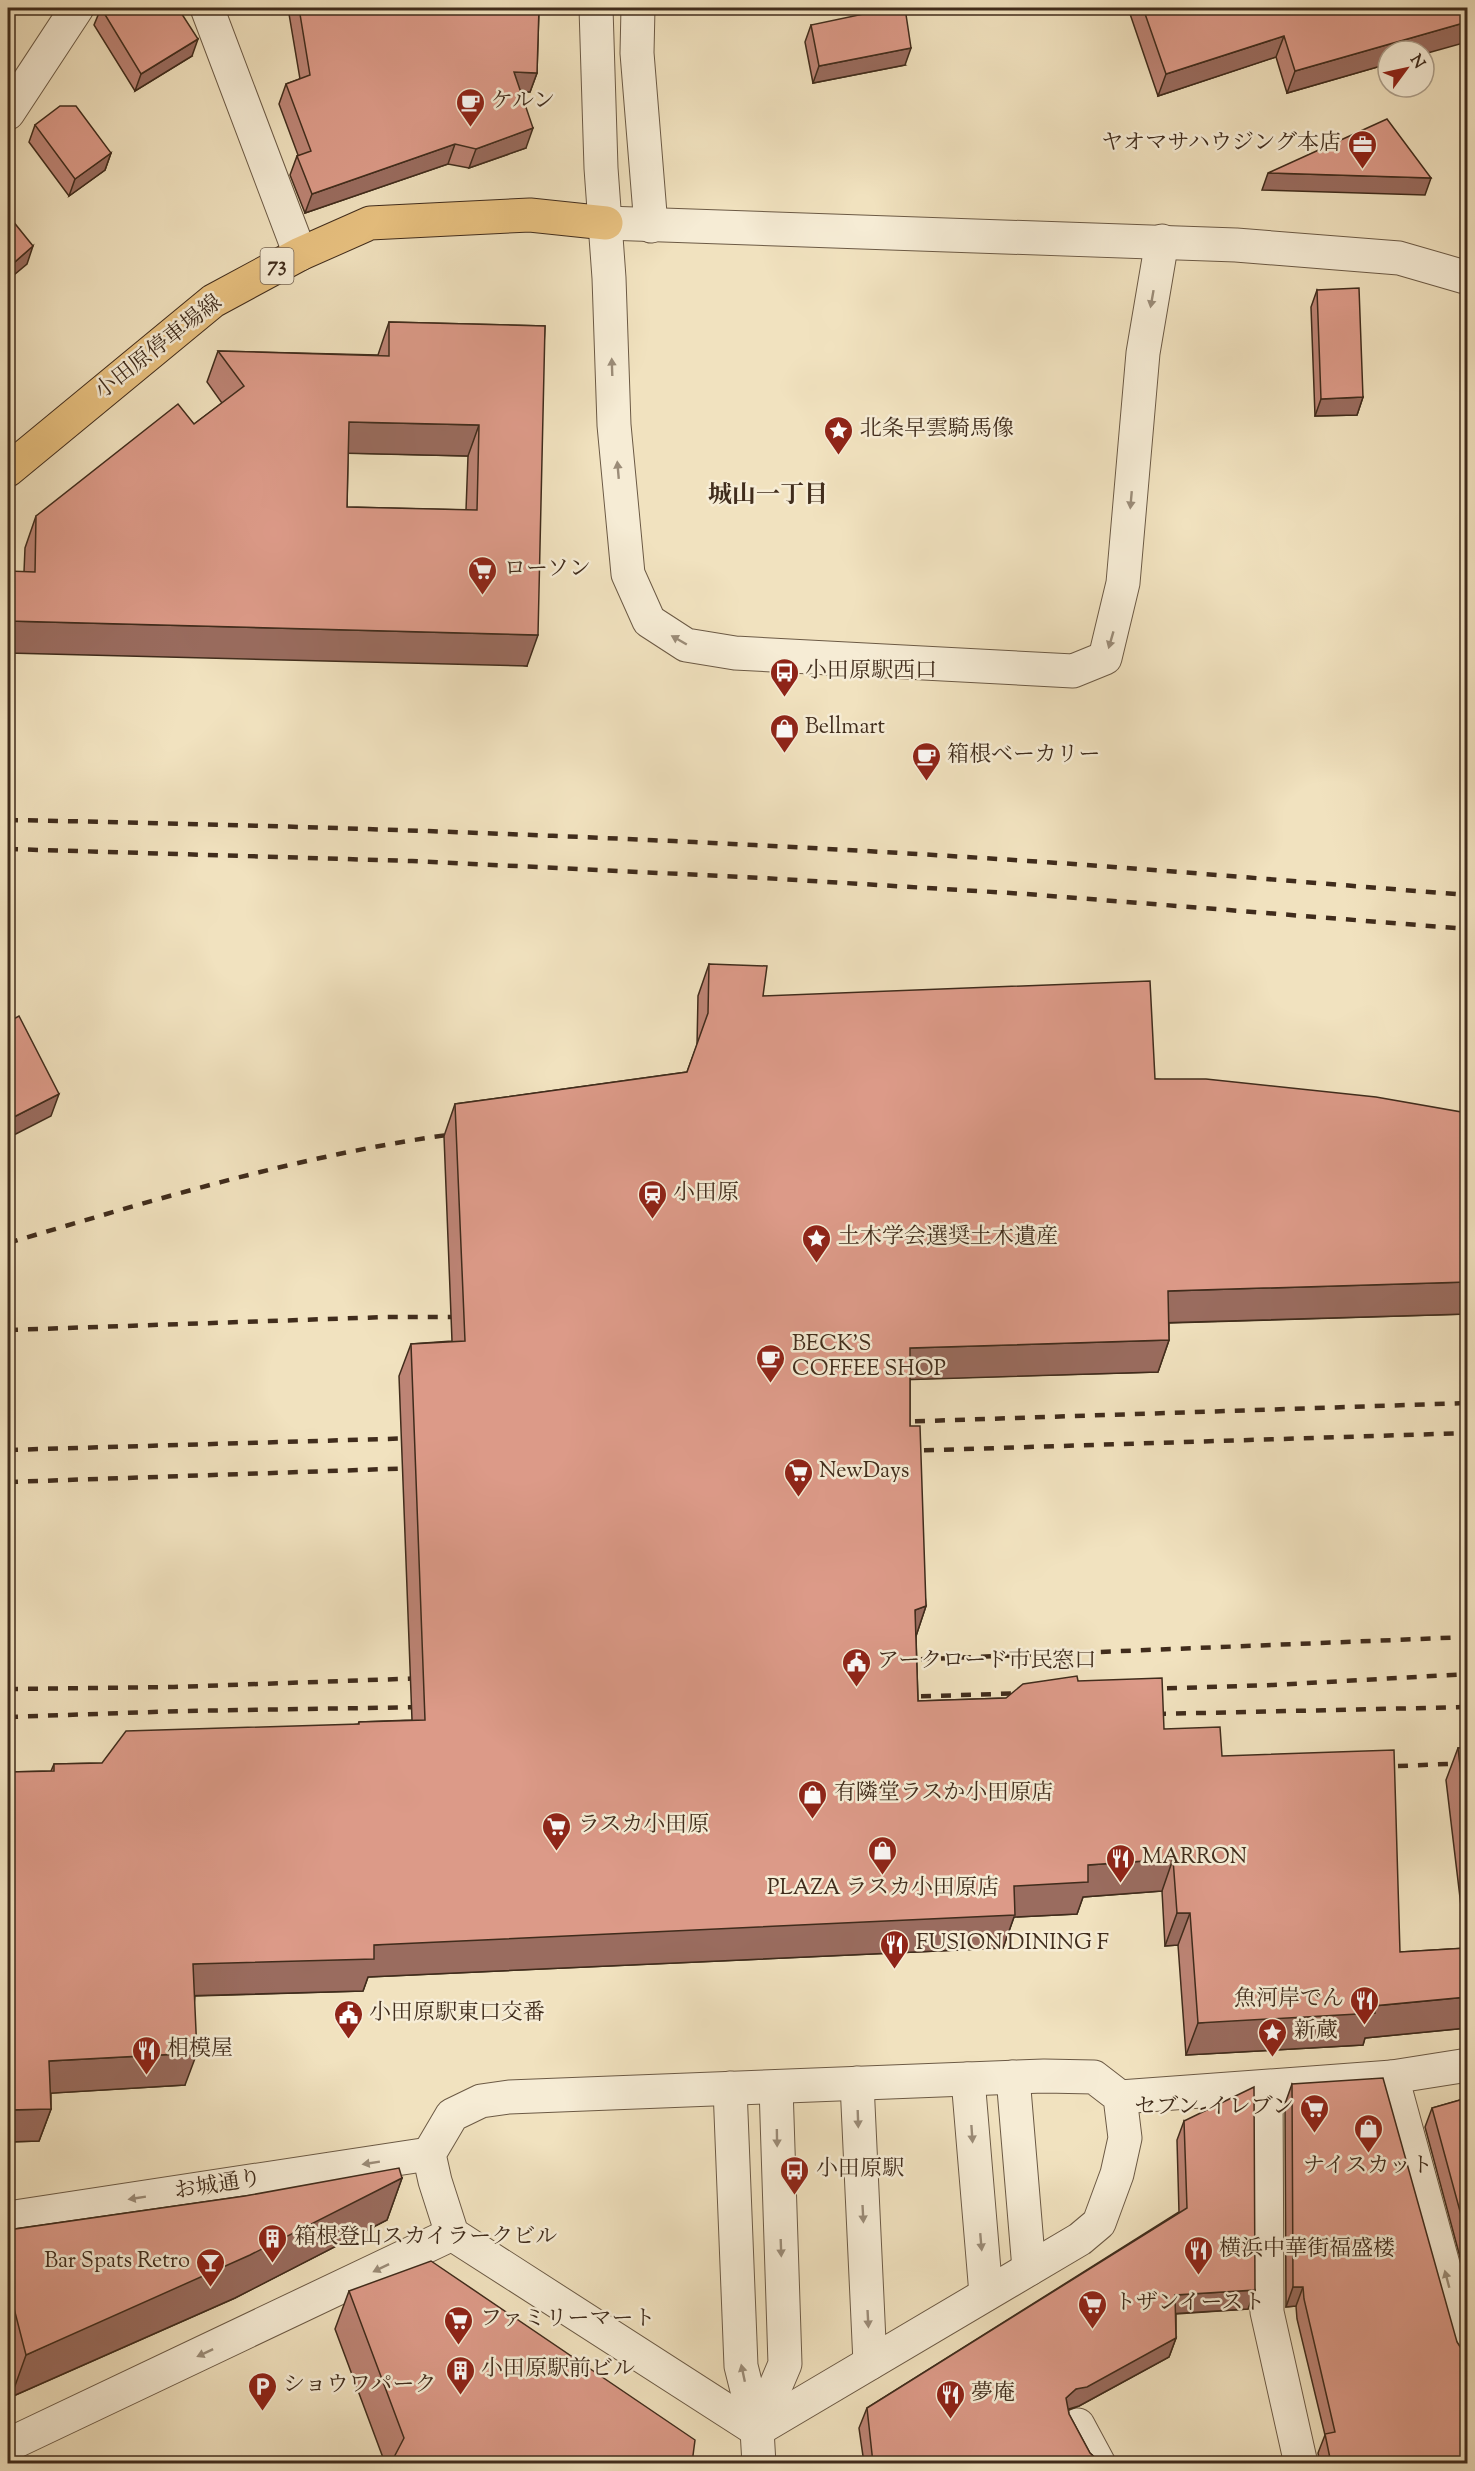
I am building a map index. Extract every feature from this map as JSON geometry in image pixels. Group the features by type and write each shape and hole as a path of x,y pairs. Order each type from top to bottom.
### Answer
{"main road":[{"name":"小田原停車場線","path":"8,470 213,301 300,254 370,224 530,215 606,223"}],"street":[{"path":"8,113 77,8"},
{"path":"207,8 300,254"},
{"path":"596,8 601,168 606,223 614,425 628,574 649,621 686,645 735,653 1073,671 1105,658 1123,583 1143,353 1162,241"},
{"path":"638,8 637,53 651,226"},
{"path":"606,223 1162,241 1399,258 1467,278"},
{"path":"757,2430 452,2234 429,2154 452,2115 481,2101 509,2097 1013,2077 1094,2078 1120,2097 1392,2077 1467,2065"},
{"path":"1013,2077 1029,2269"},
{"path":"1392,2077 1467,2356"},
{"path":"968,2079 986,2295"},
{"path":"857,2083 870,2363"},
{"path":"757,2430 784,2364 776,2086"},
{"path":"730,2088 741,2366 757,2430 759,2463"},
{"path":"1266,2088 1267,2312 1301,2463"},
{"path":"757,2430 1080,2239 1099,2223 1117,2174 1125,2138 1120,2097"},
{"name":"お城通り","path":"8,2218 429,2154"},
{"path":"8,2445 452,2234"},
{"path":"1078,2425 1099,2463"}],"building":[{"path":"101,8 178,8 198,39 141,74"},
{"path":"299,8 539,8 537,73 514,72 533,128 476,149 455,144 312,194 297,156 311,151 286,84 310,75"},
{"path":"892,8 905,8 911,48 819,66 811,25"},
{"path":"1143,8 1467,8 1467,22 1407,39 1376,39 1376,48 1295,71 1284,36 1166,74"},
{"path":"60,106 76,106 111,153 75,179 35,125"},
{"path":"1387,119 1431,178 1268,173"},
{"path":"8,215 33,246 8,268"},
{"path":"1359,288 1363,397 1321,399 1317,290"},
{"path":"389,322 545,326 538,635 8,621 8,571 35,572 36,516 178,404 194,424 244,386 218,351 389,356","holes":["349,422 479,425 477,510 347,507"]},
{"path":"709,964 767,966 763,996 1150,981 1155,1079 1206,1079 1376,1097 1467,1113 1467,1282 1168,1291 1169,1340 910,1348 910,1426 920,1426 926,1606 915,1610 918,1701 1006,1698 1023,1684 1077,1676 1078,1681 1162,1678 1164,1729 1220,1727 1222,1756 1394,1750 1400,1952 1467,1948 1467,1997 1373,2006 1375,2013 1198,2023 1190,1913 1177,1913 1173,1859 1088,1865 1088,1882 1014,1886 1015,1915 374,1945 374,1959 193,1964 197,2053 49,2061 51,2109 8,2110 8,1772 54,1771 54,1764 102,1763 126,1731 425,1720 411,1344 465,1341 455,1104 687,1072 708,1013"},
{"path":"19,1016 59,1094 8,1120 8,1022"},
{"path":"1458,1748 1467,1748 1467,1827"},
{"path":"1383,2078 1457,2342 1467,2353 1467,2463 1331,2463 1325,2434 1335,2432 1303,2287 1293,2287 1292,2084"},
{"path":"1254,2087 1255,2290 1175,2295 1176,2338 1087,2387 1076,2389 1066,2398 1069,2414 1090,2453 1101,2463 873,2463 867,2408 1187,2208 1184,2121"},
{"path":"1467,2098 1467,2237 1432,2108"},
{"path":"399,2168 402,2178 250,2255 26,2355 8,2285 8,2230 245,2196"},
{"name":"小田原駅前ビル","path":"431,2261 695,2440 692,2463 391,2463 404,2438 349,2291"}],"railway":[{"path":"8,820 380,829 751,845 1058,863 1468,895"},
{"path":"8,849 412,861 763,878 1026,894 1468,929"},
{"path":"8,1243 176,1194 290,1165 347,1152 462,1133"},
{"path":"8,1330 387,1317 462,1317"},
{"path":"895,1422 1468,1403"},
{"path":"904,1451 1468,1433"},
{"path":"8,1450 418,1438"},
{"path":"8,1482 418,1468"},
{"path":"901,1660 1468,1637"},
{"path":"1147,1689 1273,1685 1468,1674"},
{"path":"8,1689 174,1687 427,1678"},
{"path":"901,1697 1027,1693"},
{"path":"8,1717 182,1711 427,1707"},
{"path":"1156,1714 1468,1707"},
{"path":"1378,1767 1468,1763"}],"place":[{"name":"ケルン","path":"470,128"},
{"name":"ヤオマサハウジング本店","path":"1362,170"},
{"name":"北条早雲騎馬像","path":"839,456"},
{"name":"ローソン","path":"483,596"},
{"name":"小田原駅西口","path":"784,698"},
{"name":"Bellmart","path":"784,754"},
{"name":"箱根ベーカリー","path":"926,782"},
{"name":"小田原","path":"652,1220"},
{"name":"土木学会選奨土木遺産","path":"817,1264"},
{"name":"BECK'S COFFEE SHOP","path":"771,1384"},
{"name":"NewDays","path":"798,1498"},
{"name":"アークロード市民窓口","path":"856,1688"},
{"name":"有隣堂ラスか小田原店","path":"813,1820"},
{"name":"ラスカ小田原","path":"557,1852"},
{"name":"PLAZA ラスカ小田原店","path":"883,1876"},
{"name":"MARRON","path":"1121,1884"},
{"name":"FUSION DINING F","path":"895,1970"},
{"name":"魚河岸でん","path":"1365,2026"},
{"name":"小田原駅東口交番","path":"348,2040"},
{"name":"新蔵","path":"1273,2058"},
{"name":"相模屋","path":"146,2076"},
{"name":"セブン-イレブン","path":"1315,2134"},
{"name":"ナイスカット","path":"1368,2154"},
{"name":"小田原駅","path":"795,2196"},
{"name":"箱根登山スカイラークビル","path":"273,2264"},
{"name":"横浜中華街福盛楼","path":"1198,2276"},
{"name":"Bar Spats Retro","path":"211,2288"},
{"name":"トザンイースト","path":"1093,2330"},
{"name":"ファミリーマート","path":"459,2346"},
{"name":"小田原駅前ビル","path":"460,2396"},
{"name":"ショウワパーク","path":"262,2412"},
{"name":"夢庵","path":"950,2420"}],"district":[{"name":"城山一丁目","path":"768,496"}]}
